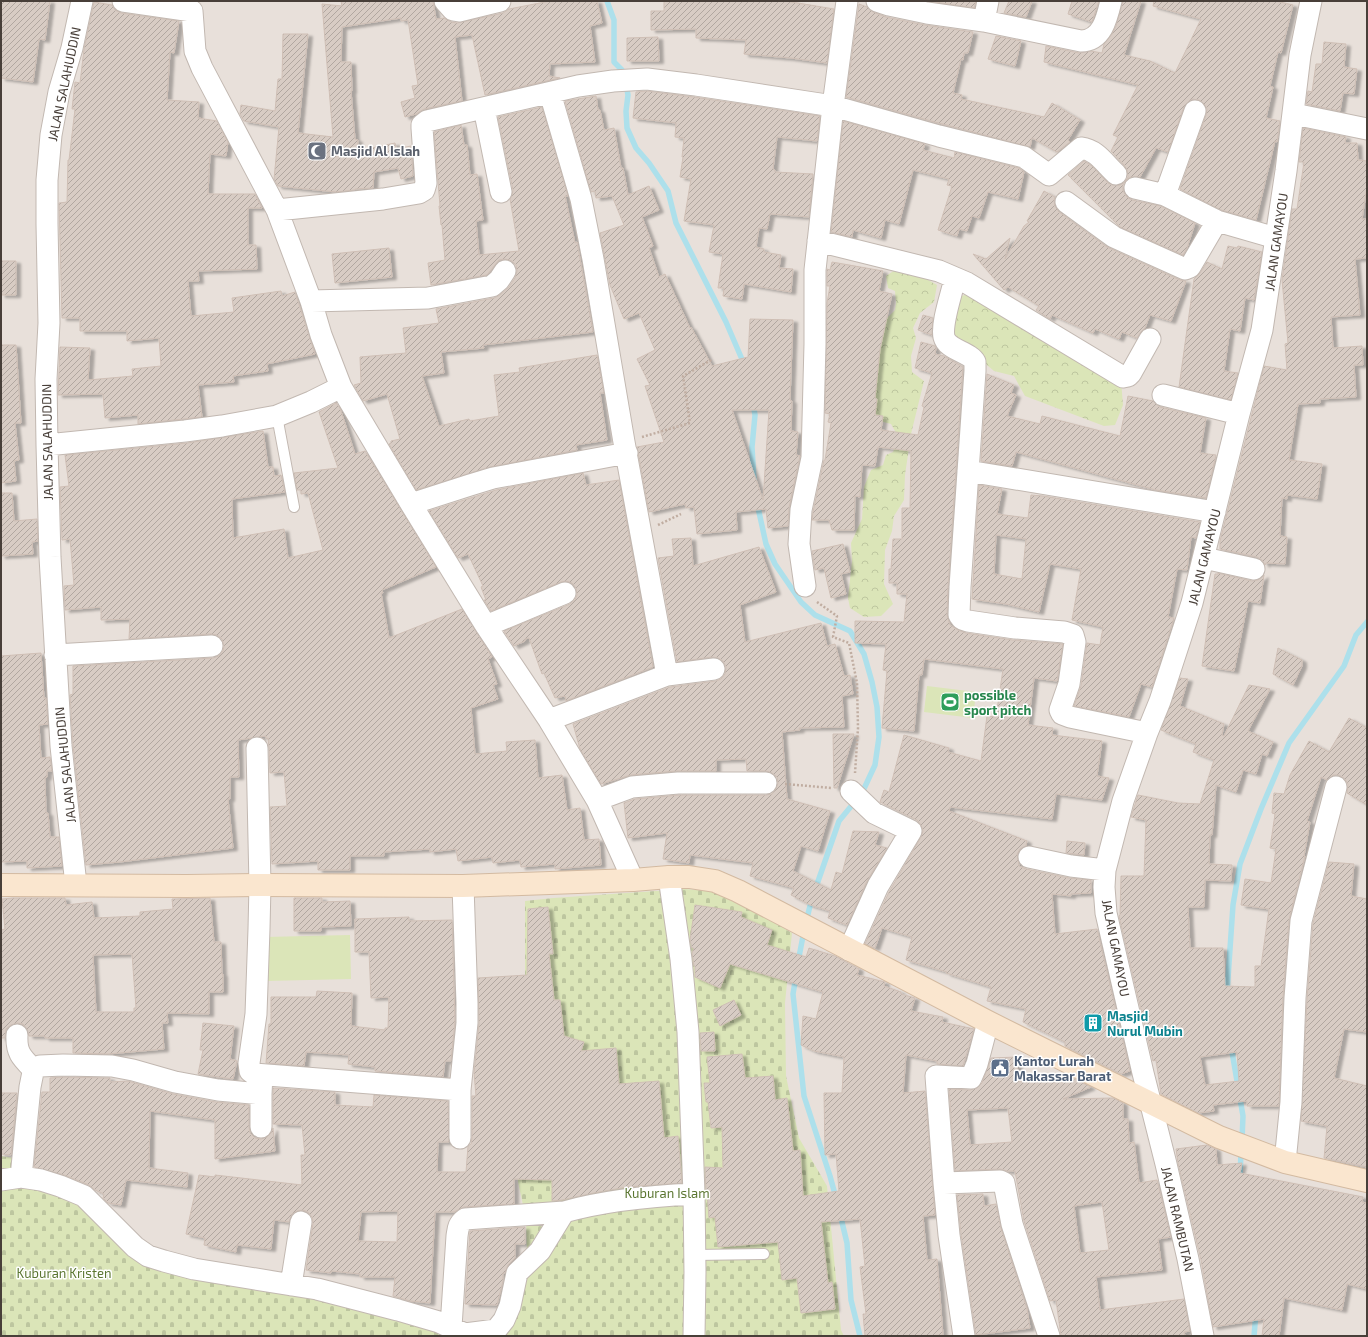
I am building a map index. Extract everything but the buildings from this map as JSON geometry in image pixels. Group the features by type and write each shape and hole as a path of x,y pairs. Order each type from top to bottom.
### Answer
{"street":[{"name":"JALAN SALAHUDDIN","path":"76,885 61,746 48,508 46,379 49,323 47,180 50,143 59,92 72,48 82,1"},
{"path":"123,1 193,6 195,51 202,68 277,210 341,387 486,626 549,720 597,800 633,880"},
{"path":"445,1 453,10 459,11 500,1"},
{"path":"805,586 800,544 801,510 812,458 815,358 815,270 846,1"},
{"path":"877,1 927,13 984,21 1067,39 1088,41 1097,36 1102,29 1111,1"},
{"path":"984,21 988,1"},
{"name":"JALAN GAMAYOU","path":"1150,1104 1106,913 1104,887 1105,870 1123,801 1178,649 1204,558 1239,414 1262,330 1294,114 1300,55 1311,1"},
{"path":"277,210 383,199 422,192 426,187 426,183 421,132 422,125 427,122 578,86 612,81 647,79 833,106 939,136 1024,157 1049,176 1080,148 1088,149 1100,156 1116,174"},
{"path":"550,93 581,199 592,252 667,675"},
{"path":"484,108 501,192"},
{"path":"1165,195 1194,111"},
{"path":"1294,114 1367,129"},
{"path":"1136,188 1165,195 1217,221 1276,238"},
{"path":"1066,202 1114,238 1186,269 1190,267 1217,221"},
{"path":"818,241 939,271 967,282 1123,377 1128,376 1131,373 1150,339"},
{"path":"311,301 428,298 492,286 499,280 505,271"},
{"path":"955,278 944,327 944,338 949,345 971,358 974,362 975,371 959,615 962,619 968,621 1015,628 1064,632 1073,635 1074,642 1069,684 1060,710 1062,714 1147,733"},
{"path":"47,445 192,430 276,416 311,402 341,387"},
{"path":"1163,395 1239,414"},
{"path":"411,504 493,478 626,448"},
{"path":"968,471 1215,512"},
{"path":"1204,558 1254,569"},
{"path":"486,626 565,593"},
{"path":"55,655 212,646"},
{"path":"549,720 667,675 714,669"},
{"path":"257,748 260,885 256,1014 249,1063 251,1072 261,1084 261,1127"},
{"path":"597,800 632,787 678,783 766,783"},
{"path":"1285,1162 1291,1102 1295,998 1301,922 1336,787"},
{"path":"849,950 878,886 911,831 874,813 851,791"},
{"path":"1029,856 1071,866 1105,870"},
{"path":"1,885 463,886 633,880 669,877 689,877 715,881 784,914 849,950 988,1022 1150,1104 1219,1137 1285,1162 1367,1181"},
{"path":"669,877 681,959 688,1032 694,1194 694,1336"},
{"path":"460,1138 460,1090 467,1002 463,886"},
{"path":"964,1336 950,1242 936,1076 971,1078 977,1064 988,1022"},
{"path":"17,1035 16,1046 23,1059 34,1070"},
{"path":"460,1090 261,1084 218,1090 175,1082 133,1070 112,1066 40,1066 34,1070 11,1178 60,1186 84,1196 135,1246 148,1256 194,1269 317,1290 391,1308 465,1334 496,1330 504,1320 510,1306 516,1274 540,1251 564,1212"},
{"name":"JALAN RAMBUTAN","path":"1150,1104 1166,1164 1188,1259 1203,1336"},
{"path":"944,1183 1000,1181 1004,1183 1012,1224 1049,1336"},
{"path":"456,1331 457,1236 458,1226 465,1219 564,1212 588,1205 642,1197 694,1194"},
{"path":"291,1285 301,1222"}],"lane":[{"path":"276,416 294,507"},
{"path":"695,1255 764,1254"}],"path":[{"path":"626,448 690,423 683,376 713,359"},
{"path":"642,533 681,514"},
{"path":"766,783 851,791 855,771 857,752 857,683 849,643 833,637 838,616 810,597 805,586"}],"shaded area":[{"path":"1,1 1367,1 1367,1336 1,1336"}],"green space":[{"path":"895,270 916,273 937,285 934,302 920,313 913,328 916,338 911,356 912,372 924,381 911,434 905,475 904,500 894,516 892,531 885,550 884,584 893,604 881,616 864,617 850,608 848,598 852,561 851,543 862,519 864,487 871,470 883,465 886,455 893,452 899,438 891,424 876,420 874,392 878,372 876,350 885,320 895,310 896,303 895,291 888,288 886,276"},
{"path":"980,290 1120,368 1123,405 1115,425 1104,426 1025,396 1014,376 994,371 967,348 952,332 952,305 962,296"},
{"name":"possible sport pitch","path":"927,686 976,692 973,718 924,712"},
{"name":"Kuburan Islam","path":"685,889 710,891 729,897 792,933 785,1003 786,1076 799,1138 827,1186 841,1330 844,1336 489,1336 527,1255 526,1219 518,1182 518,1136 525,985 525,901"},
{"path":"350,935 351,979 266,981 265,937"},
{"name":"Kuburan Kristen","path":"1,1156 20,1159 21,1184 78,1198 133,1256 376,1314 453,1336 1,1336"}],"waterway":[{"path":"607,1 614,20 614,62 622,70 624,76"},
{"path":"626,84 628,95 626,111 627,128 636,148 649,163 668,191 676,223 726,322 744,364"},
{"path":"753,403 755,415 752,447 754,480"},
{"path":"757,503 766,544 775,564 801,602 815,615 850,631 864,654 877,707 879,737 875,765 862,793 839,821 815,890"},
{"path":"1227,993 1233,905 1240,864 1289,743 1344,666 1356,635 1367,622"},
{"path":"806,922 812,898"},
{"path":"798,962 804,931"},
{"path":"796,976 793,994 804,1096 836,1198"},
{"path":"1231,1046 1243,1116 1242,1140"},
{"path":"1240,1180 1241,1150"},
{"path":"840,1214 847,1243 851,1300 860,1336"},
{"path":"1254,1336 1256,1313"}],"place":[{"name":"Masjid Al Islah","path":"317,151"},
{"name":"possible sport pitch","path":"950,702"},
{"name":"Masjid Nurul Mubin","path":"1093,1023"},
{"name":"Kantor Lurah Makassar Barat","path":"1000,1068"}]}
